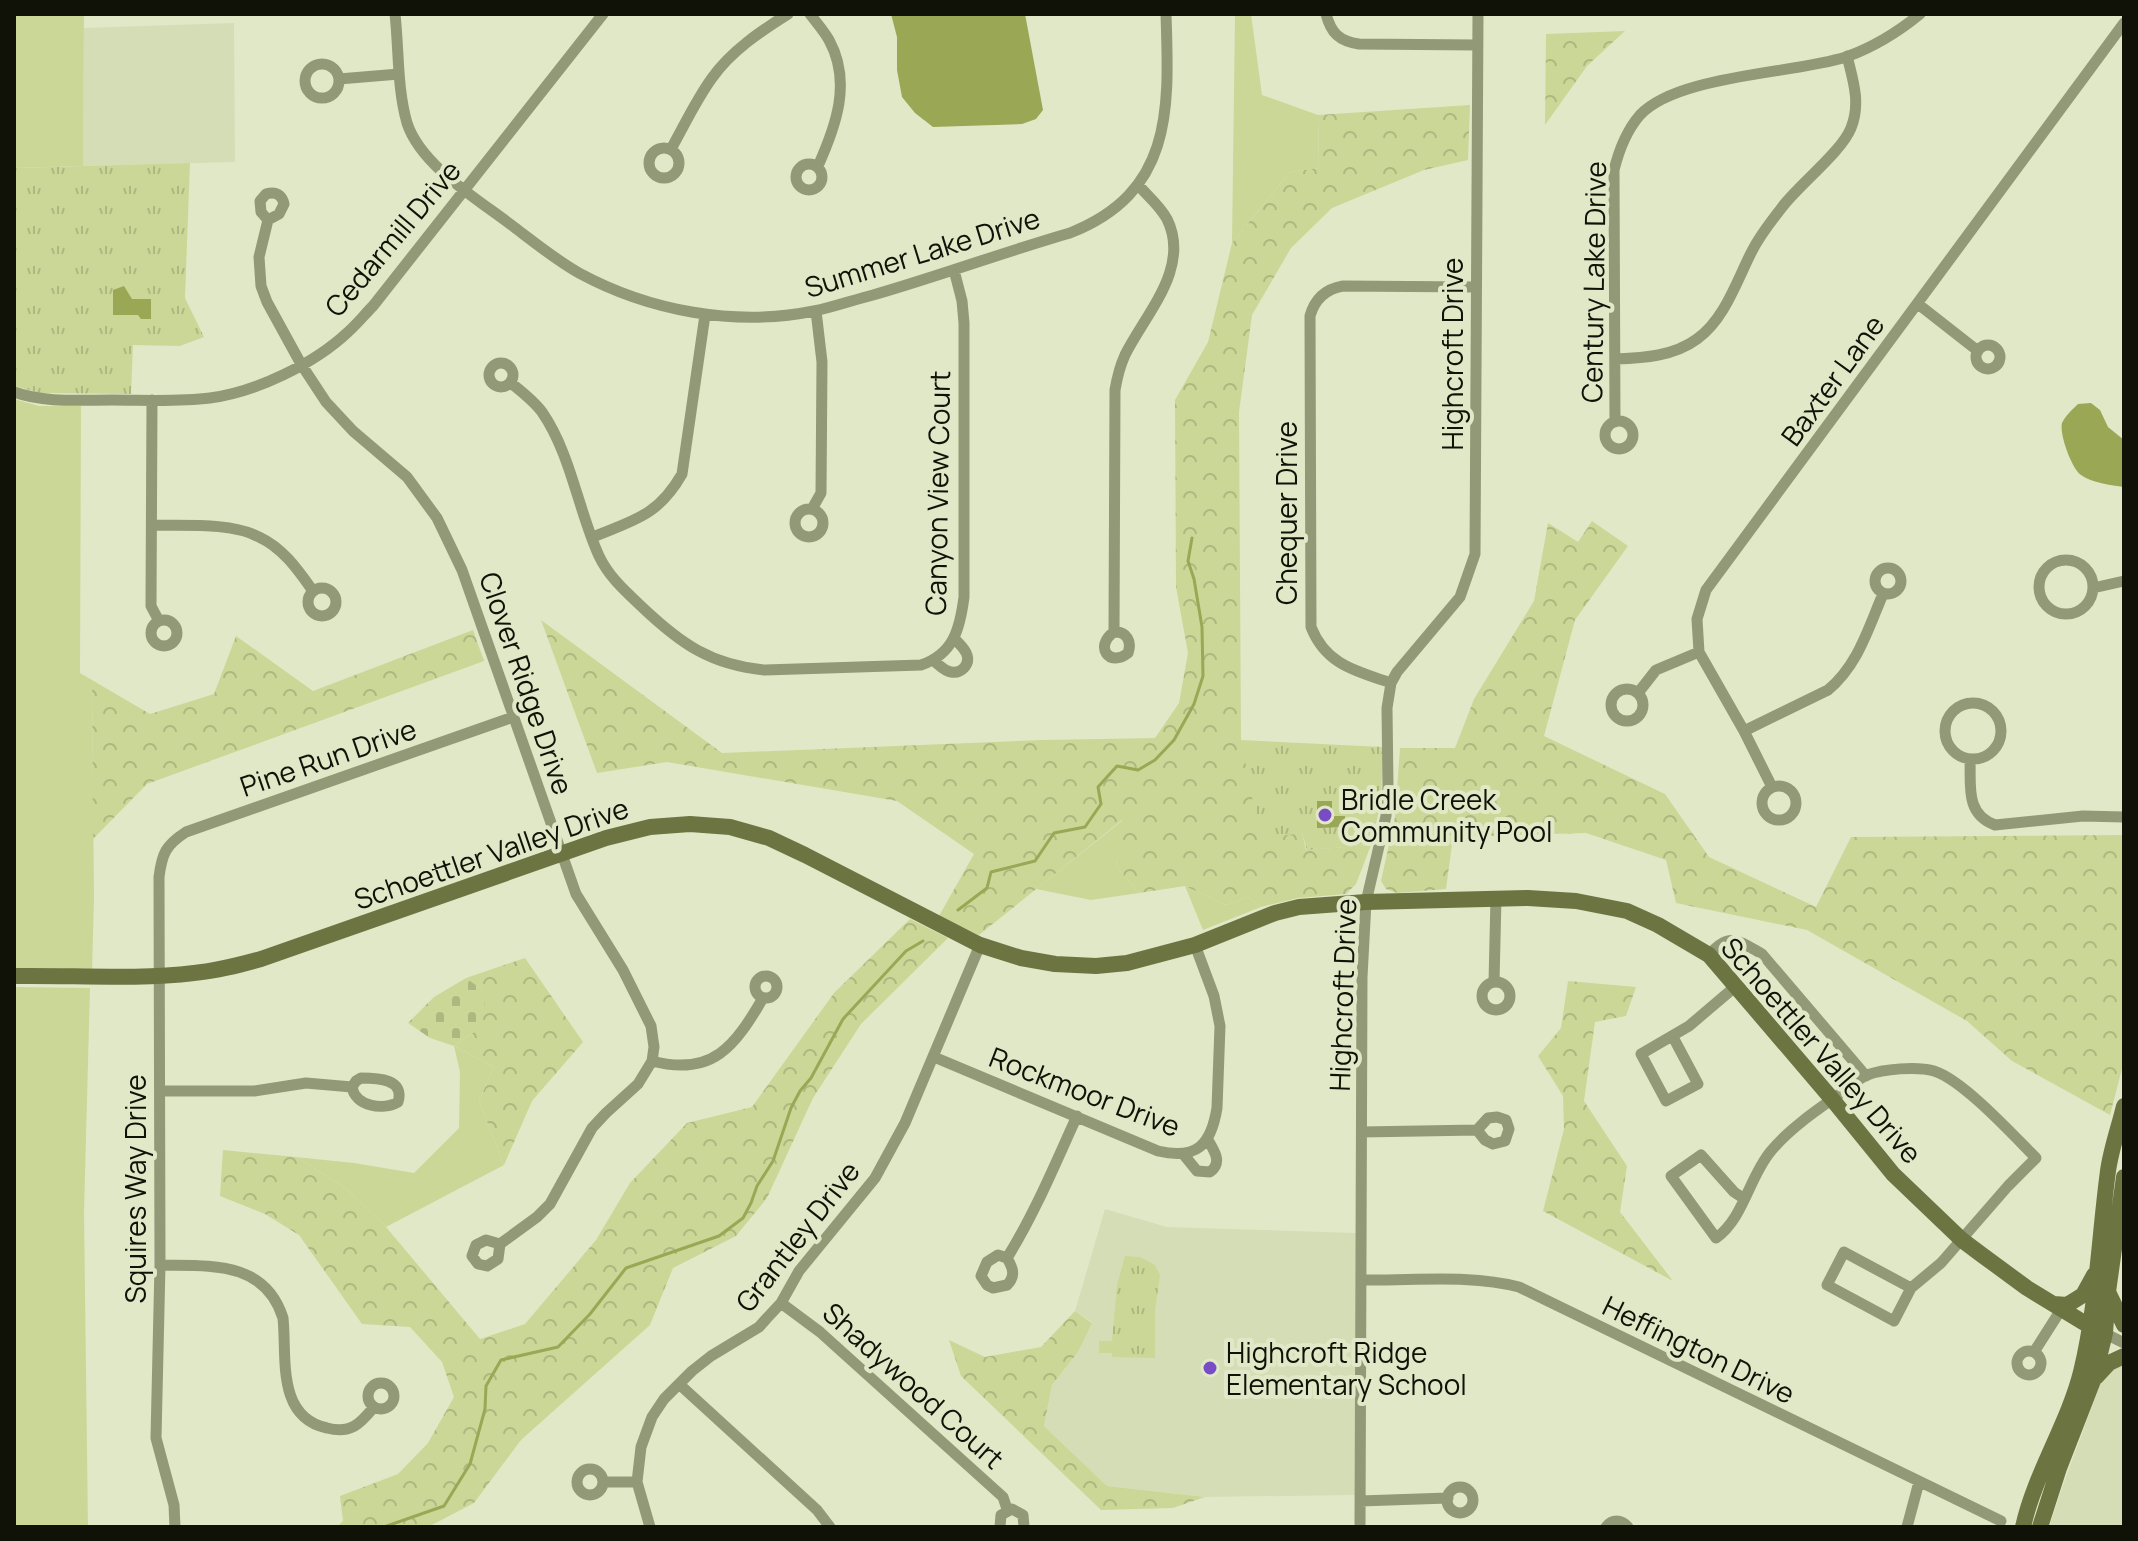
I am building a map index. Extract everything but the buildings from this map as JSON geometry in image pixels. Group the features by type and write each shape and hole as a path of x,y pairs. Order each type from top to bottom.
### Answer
{"street":[{"name":"Summer Lake Drive","path":"395,14 399,74 407,123 430,161 545,251 590,278 634,296 705,315 751,317 816,311 1088,226 1109,213 1139,186 1158,145 1168,87 1166,14"},
{"name":"Cedarmill Drive","path":"14,392 35,398 213,398 281,376 320,353 346,334 364,315 603,14"},
{"path":"671,149 712,78 747,43 788,14"},
{"path":"810,14 828,39 839,73 837,119 818,166"},
{"path":"1326,14 1336,35 1348,42 1477,45"},
{"name":"Highcroft Drive","path":"1360,1527 1362,977 1366,902 1386,816 1387,708 1391,683 1460,597 1475,554 1478,14"},
{"name":"Century Lake Drive","path":"1615,422 1614,170 1627,132 1642,113 1661,99 1703,85 1847,56 1877,44 1920,14"},
{"name":"Baxter Lane","path":"1772,787 1699,652 1697,619 1706,590 2124,23"},
{"path":"1616,359 1642,358 1678,349 1697,339 1713,324 1767,227 1850,130 1856,108 1856,92 1847,56"},
{"path":"339,79 399,74"},
{"path":"1114,632 1115,390 1125,356 1167,282 1174,247 1166,218 1139,186"},
{"name":"Clover Ridge Drive","path":"268,220 259,257 261,286 267,302 301,364 338,416 407,477 437,518 462,570 580,902 623,970 651,1026 652,1061"},
{"name":"Canyon View Court","path":"934,661 954,638 960,624 964,597 964,323 954,270"},
{"name":"Chequer Drive","path":"1391,683 1335,661 1317,641 1311,627 1310,316 1318,298 1333,288 1343,286 1475,287"},
{"path":"1918,304 1978,351"},
{"path":"812,509 821,493 822,362 816,311"},
{"path":"593,537 653,511 682,474 705,315"},
{"path":"511,383 535,403 548,421 599,555 612,579 669,632 694,649 715,660 765,670 900,667 934,661 949,672 959,672 967,664 967,654 954,638"},
{"path":"152,400 151,606 159,621"},
{"path":"152,525 217,528 257,535 288,558 313,591"},
{"path":"2061,561 2080,564 2092,579 2093,588 2081,610 2065,615 2045,605 2039,590 2040,578 2045,570 2061,561"},
{"path":"2093,588 2124,581"},
{"path":"1744,731 1828,690 1839,681 1855,658 1883,594"},
{"path":"1638,693 1656,670 1699,652"},
{"path":"1976,703 1995,713 2001,732 1997,747 1990,754 1970,759 1955,753 1949,746 1945,729 1953,712 1966,704 1976,703"},
{"name":"Pine Run Drive","path":"165,850 186,832 513,717"},
{"path":"1970,759 1972,802 1976,814 1995,825 2083,816 2124,817"},
{"name":"Schoettler Valley Drive","path":"14,976 158,975 229,967 261,959 606,838 650,827 690,824 730,827 769,838 980,945 1021,958 1055,964 1096,966 1127,963 1195,945 1275,913 1299,907 1496,898 1576,901 1627,911 1709,955 1893,1174 1962,1240 2027,1288 2124,1343"},
{"name":"Squires Way Drive","path":"165,850 159,877 160,1265 156,1438 174,1505 175,1527"},
{"path":"1494,982 1496,898"},
{"path":"1709,955 1721,941 1730,940 1741,942 1762,954 1866,1076"},
{"name":"Grantley Drive","path":"650,1527 637,1482 641,1447 652,1417 664,1399 692,1371 759,1327 781,1303 799,1271 875,1178 905,1123 980,945"},
{"name":"Rockmoor Drive","path":"934,1057 1158,1151 1184,1155 1208,1140 1217,1108 1220,1026 1214,996 1195,945"},
{"path":"1673,1037 1698,1084 1666,1101 1641,1054 1689,1026 1736,986"},
{"path":"500,1244 550,1204 592,1128 638,1084 652,1061 670,1066 689,1065 722,1052 743,1031 763,998"},
{"path":"1743,1198 1701,1155 1671,1176 1716,1238 1725,1232 1771,1151 1812,1113 1866,1076 1909,1069 1934,1071 1957,1084 2036,1158 1941,1263 1911,1288 1894,1321 1827,1285 1844,1252 1911,1288"},
{"path":"160,1091 254,1091 306,1083 352,1087"},
{"path":"2040,1527 2094,1378 2098,1330 2097,1270 2108,1168 2124,1106"},
{"path":"1007,1258 1045,1187 1077,1116"},
{"path":"1362,1132 1477,1130"},
{"path":"1184,1155 1197,1171 1214,1169 1216,1153 1208,1140"},
{"path":"2023,1527 2045,1461 2098,1330 2108,1292 2124,1177"},
{"path":"160,1265 223,1268 250,1275 267,1288 280,1307 283,1318 288,1390 298,1412 306,1419 328,1429 352,1428 362,1422 374,1407"},
{"path":"2034,1352 2058,1306 2067,1305 2083,1295 2097,1270"},
{"name":"Heffington Drive","path":"1362,1280 1480,1281 1519,1287 2001,1521"},
{"path":"2108,1292 2124,1325"},
{"name":"Shadywood Court","path":"781,1303 829,1340 1003,1497 1007,1509"},
{"path":"2094,1378 2109,1363 2124,1356"},
{"path":"679,1384 817,1510 830,1527"},
{"path":"604,1482 637,1482"},
{"path":"1907,1527 1919,1482"},
{"path":"1360,1501 1448,1498"},
{"name":"Shadywood Court","path":"1000,1527 999,1519 1007,1509"},
{"name":"Shadywood Court","path":"1007,1509 1016,1509 1023,1515 1024,1527"},
{"path":"1606,1527 1617,1521 1628,1527"}],"shaded area":[{"path":"891,14 1025,14 1043,110 1036,119 1022,124 933,127 915,113 902,97 897,70 897,37"},
{"path":"234,23 235,162 83,166 84,28"},
{"path":"124,286 132,299 151,299 151,319 141,319 138,315 113,315 113,290"},
{"path":"2091,403 2100,410 2108,427 2124,440 2124,487 2085,478 2074,466 2067,451 2062,423 2078,404"},
{"name":"Bridle Creek Community Pool","path":"1317,801 1332,801 1332,814 1345,816 1345,827 1317,828"},
{"name":"Highcroft Ridge Elementary School","path":"1105,1209 1167,1227 1356,1233 1355,1495 1205,1497 1107,1486 1044,1426 1052,1385 1078,1352 1092,1322 1075,1311"},
{"path":"2124,1363 2124,1527 2049,1527 2103,1377"}],"green space":[{"path":"14,14 84,14 83,166 14,168"},
{"path":"1235,14 1251,14 1262,95 1318,115 1319,168 1290,172 1232,243"},
{"path":"1625,31 1587,66 1545,125 1546,34"},
{"path":"1470,105 1468,160 1424,170 1332,208 1291,248 1252,315 1239,412 1241,740 1302,833 1306,850 1371,845 1356,884 1346,894 1298,898 1261,907 1249,897 1226,905 1185,886 1139,893 1116,866 1122,820 979,935 939,916 974,854 897,801 667,762 597,773 541,620 722,753 1155,738 1179,703 1188,653 1176,587 1175,400 1208,342 1232,243 1290,172 1319,168 1318,115"},
{"path":"190,163 185,298 204,337 180,346 133,345 131,394 41,393 14,386 14,168"},
{"path":"14,399 39,406 81,406 80,673 92,680 92,970 14,968"},
{"path":"1592,521 1628,546 1575,620 1544,736 1665,794 1709,857 1816,907 1851,837 2124,835 2124,1061 2110,1115 2012,1061 1967,1021 1807,930 1676,903 1666,860 1586,833 1453,837 1446,889 1397,893 1386,889 1381,881 1395,817 1400,748 1455,748 1474,699 1534,601 1548,523 1578,542"},
{"path":"473,630 484,661 147,784 93,839 92,680 150,714 214,694 236,636 313,691"},
{"path":"1241,740 1383,747 1381,802 1371,845 1307,850 1302,833 1260,839"},
{"path":"1123,820 1116,866 1139,893 1091,900 1036,889"},
{"path":"1185,886 1226,905 1249,897 1261,907 1203,930"},
{"path":"910,919 948,938 861,1024 813,1098 767,1198 736,1236 673,1268 650,1325 521,1440 474,1503 428,1527 337,1527 343,1521 340,1496 398,1474 428,1443 454,1397 442,1362 410,1327 362,1324 299,1235 265,1214 220,1196 223,1150 296,1157 347,1189 386,1227 480,1339 525,1324 596,1240 630,1183 687,1123 752,1107 834,993"},
{"path":"525,958 583,1042 532,1101 504,1165 479,1101 494,1067 454,1046 474,1032 483,990 466,978"},
{"path":"466,978 483,990 485,1011 474,1032 454,1046 430,1038 408,1023 434,997"},
{"path":"1568,981 1636,987 1626,1016 1595,1022 1584,1101 1627,1166 1620,1212 1673,1281 1543,1211 1564,1129 1563,1096 1538,1056 1561,1028"},
{"path":"14,987 90,988 84,1213 88,1527 14,1527"},
{"path":"454,1046 494,1067 479,1101 504,1165 386,1227 347,1189 296,1157 414,1173 459,1128 460,1072"},
{"path":"1125,1256 1140,1257 1155,1265 1160,1275 1155,1311 1155,1358 1112,1357 1112,1353 1099,1353 1099,1341 1112,1341 1117,1285"},
{"path":"1075,1311 1092,1323 1078,1352 1052,1385 1044,1426 1107,1486 1205,1497 1173,1508 1101,1510 961,1376 949,1340 985,1357 1041,1347"}],"waterway":[{"path":"958,910 987,888 991,872 1035,861 1054,833 1085,827 1101,804 1098,787 1117,766 1138,770 1155,760 1174,740 1194,704 1203,676 1202,627 1188,561 1192,538"},
{"path":"384,1527 444,1506 470,1464 485,1409 486,1386 501,1360 558,1347 590,1314 626,1268 719,1236 743,1218 757,1186 773,1161 791,1108 843,1019 906,951 923,941"}],"place":[{"name":"Bridle Creek Community Pool","path":"1325,815"},
{"name":"Highcroft Ridge Elementary School","path":"1210,1368"}]}
